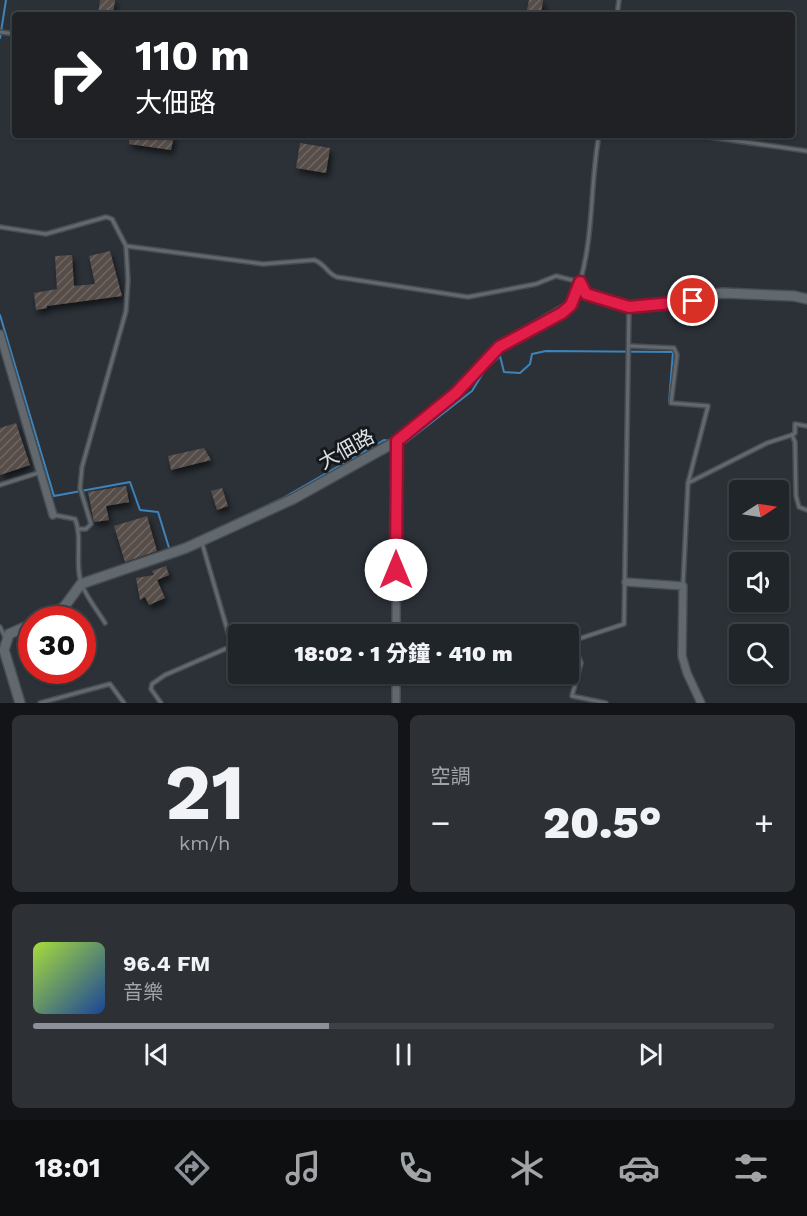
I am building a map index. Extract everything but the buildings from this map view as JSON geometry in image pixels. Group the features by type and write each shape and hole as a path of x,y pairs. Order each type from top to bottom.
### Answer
{"street":[{"path":"580,282 586,294 629,307 681,303 705,295 723,293 794,296 807,300"},
{"name":"大佃路","path":"81,584 201,541 294,499 397,441 456,393 499,347 571,305 580,282"},
{"path":"0,334 53,515"},
{"path":"396,624 397,441"},
{"path":"626,582 683,586 682,656 701,703"},
{"path":"65,606 81,584"},
{"path":"18,632 6,639 4,650 20,703"},
{"path":"396,684 396,703"}],"lane":[{"path":"126,246 263,264 314,260 322,262 331,276 337,278 468,297 536,284 556,276 580,282 589,239 593,166 598,138"},
{"path":"716,138 807,151"},
{"path":"0,227 46,234 106,217 112,219 126,246 128,280 126,310 82,467 80,488 91,524 86,530 79,529"},
{"path":"606,703 572,696 581,663 572,641 624,624 629,307"},
{"path":"630,346 674,348 677,355 671,403 708,406 688,483 683,586"},
{"path":"688,483 712,473 767,443 792,435 795,433 795,424 807,426"},
{"path":"792,435 795,442 795,496 799,507 807,510"},
{"path":"0,485 41,472"},
{"path":"53,515 75,519 79,529 77,540 81,584 105,622"},
{"path":"161,703 151,689 152,684 165,675 232,646 201,541"},
{"path":"0,627 6,639"},
{"path":"40,703 110,684 124,703"}],"waterway":[{"path":"0,38 6,0"},
{"path":"0,315 54,496 130,482 140,510 158,512 170,551"},
{"path":"400,442 405,443 472,391 485,370 500,356 504,372 520,373 530,364 532,354 546,351 673,352 669,402"},
{"path":"232,522 283,498 384,440 391,441"}],"route":[{"path":"396,570 397,441 456,393 499,347 562,313 571,305 580,282 586,294 607,298 629,307 693,301"}]}
